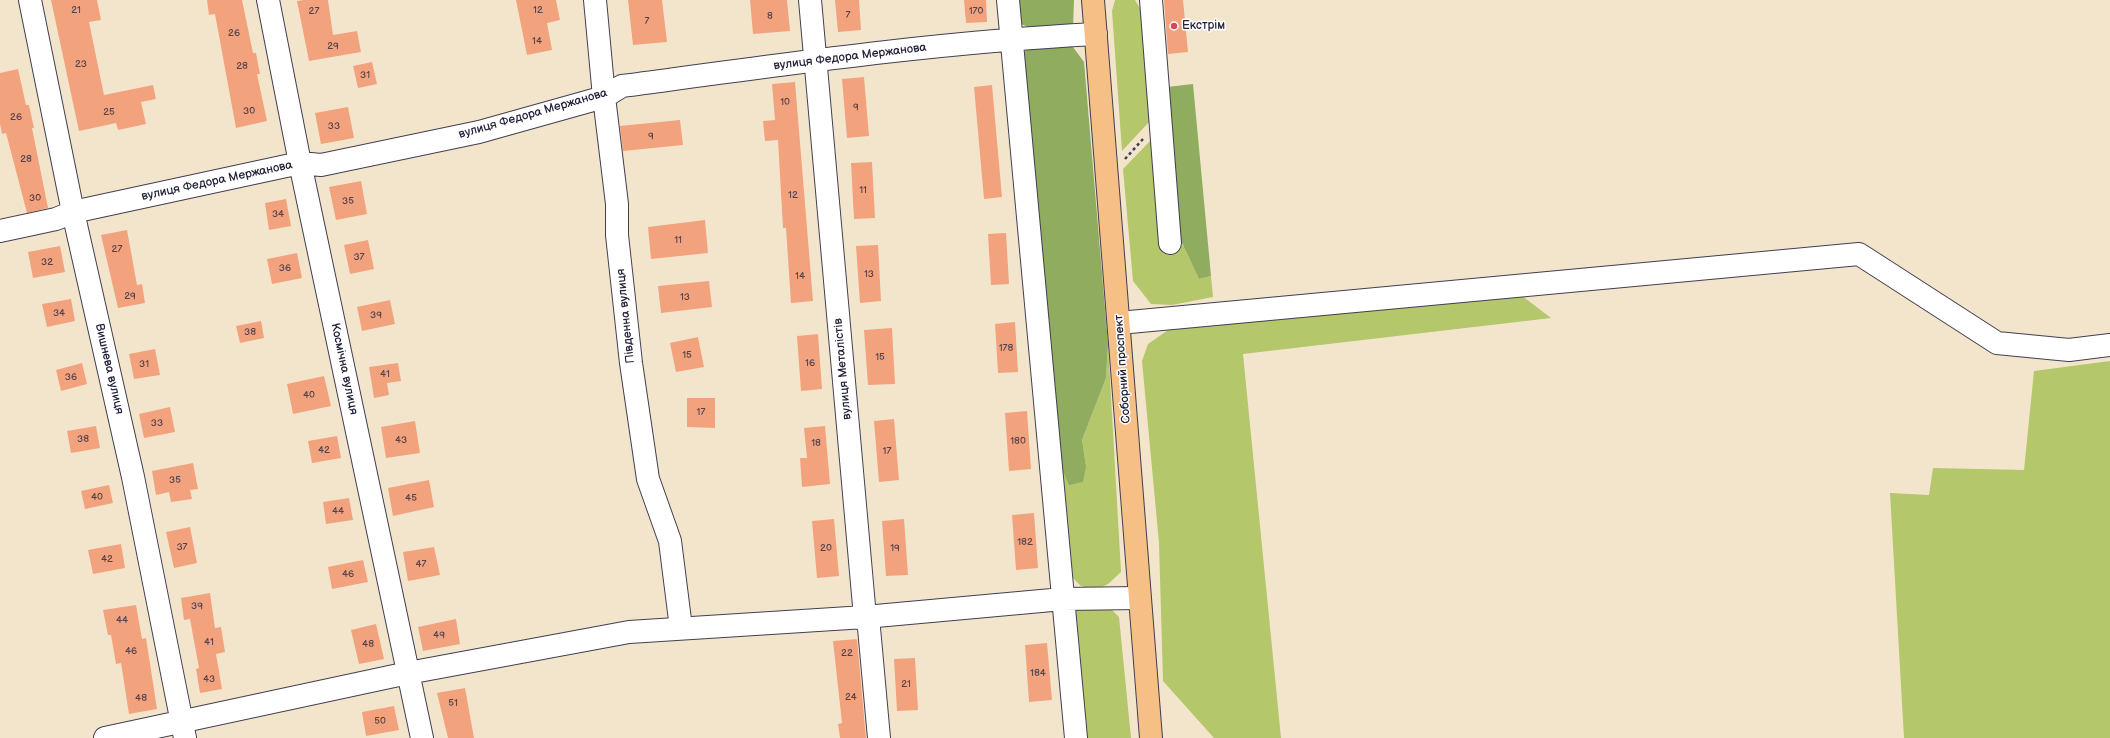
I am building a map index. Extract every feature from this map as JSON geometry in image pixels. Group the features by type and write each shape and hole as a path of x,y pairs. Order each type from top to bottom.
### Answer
{"main road":[{"name":"Соборний проспект","path":"1093,0 1151,738"}],"street":[{"name":"Вишнева вулиця","path":"30,0 73,212 133,477 183,730"},
{"name":"Космічна вулиця","path":"268,0 300,163 422,738"},
{"name":"Південна вулиця","path":"594,0 617,204 617,235 631,363 648,478 670,541 681,628"},
{"name":"вулиця Металістів","path":"810,0 865,617 869,628 879,738"},
{"path":"1008,0 1076,738"},
{"path":"1152,0 1170,243"},
{"name":"вулиця Федора Мержанова","path":"0,231 56,219 73,212 300,163 321,165 479,132 604,97 622,86 816,60 1011,38 1096,34"},
{"path":"1119,322 1859,254 1997,343 2069,350 2110,345"},
{"path":"105,738 183,730 408,673 629,632 865,617 1063,599 1139,598"}],"path":[{"path":"1108,179 1161,119"}],"green space":[{"path":"1014,0 1074,0 1073,28 1033,29 1016,22"},
{"path":"1115,0 1135,0 1141,10 1150,121 1122,151 1112,11"},
{"path":"1036,46 1073,47 1084,62 1108,344 1106,378 1082,440 1086,466 1083,482 1069,485 1059,462 1020,65 1025,51"},
{"path":"1193,84 1211,276 1199,279 1183,245 1175,233 1167,87"},
{"path":"1151,140 1162,251 1168,253 1183,245 1199,279 1211,276 1213,297 1172,305 1151,304 1133,281 1123,169"},
{"path":"1517,292 1551,318 1243,354 1281,738 1214,738 1163,681 1159,543 1142,361 1148,344 1168,330 1199,322"},
{"path":"1108,344 1121,572 1108,584 1096,590 1081,586 1070,575 1059,462 1086,466 1082,440 1106,378"},
{"path":"2110,361 2110,738 1904,738 1890,493 1929,495 1933,468 2024,470 2034,371"},
{"path":"1107,605 1119,617 1131,738 1081,738 1068,606"}],"building":[{"path":"51,0 97,0 101,20 89,22 104,95 153,85 156,99 141,102 146,124 118,130 116,123 79,131"},
{"path":"207,0 242,0 253,53 256,53 260,74 257,74 267,121 236,128 215,14 209,15"},
{"path":"328,0 333,35 357,31 361,52 309,61 297,1"},
{"path":"516,0 556,0 560,20 547,23 552,50 527,55"},
{"path":"628,0 662,0 667,42 633,45"},
{"path":"750,0 787,0 790,31 753,34"},
{"path":"835,0 859,0 861,30 838,32"},
{"path":"964,0 986,0 987,22 966,23"},
{"name":"Екстрім","path":"1164,0 1183,0 1188,52 1168,54"},
{"path":"372,62 377,84 358,88 353,66"},
{"path":"18,69 26,105 29,105 34,128 32,128 48,208 27,213 6,133 2,134 0,124 0,73"},
{"path":"864,77 869,136 847,138 842,79"},
{"path":"795,82 813,301 791,303 786,228 783,228 778,140 765,141 763,121 775,120 772,84"},
{"path":"992,85 1002,197 984,199 974,87"},
{"path":"348,107 354,138 321,144 315,113"},
{"path":"680,120 683,145 623,151 620,126"},
{"path":"872,162 875,218 854,219 851,163"},
{"path":"361,181 367,214 336,220 329,187"},
{"path":"286,199 291,226 269,230 265,203"},
{"path":"705,220 708,253 651,259 648,227"},
{"path":"127,230 137,285 142,284 145,303 118,308 101,235"},
{"path":"1006,233 1009,284 991,285 988,234"},
{"path":"368,240 374,269 350,274 344,245"},
{"path":"878,245 881,301 860,303 856,246"},
{"path":"60,246 65,272 33,278 28,252"},
{"path":"297,253 302,278 272,284 267,259"},
{"path":"709,281 712,307 661,313 658,286"},
{"path":"71,299 75,321 47,327 42,304"},
{"path":"390,300 395,324 362,331 357,307"},
{"path":"261,321 264,338 240,343 236,326"},
{"path":"1015,322 1018,372 998,373 995,324"},
{"path":"892,328 895,384 868,385 864,330"},
{"path":"818,334 822,389 801,391 797,336"},
{"path":"698,337 704,367 676,372 670,343"},
{"path":"155,349 160,375 134,379 129,354"},
{"path":"82,363 87,384 61,391 56,370"},
{"path":"398,363 401,381 387,383 389,395 374,398 369,367"},
{"path":"324,376 331,406 293,414 287,384"},
{"path":"687,398 715,398 715,428 687,427"},
{"path":"170,407 175,432 144,438 139,414"},
{"path":"1027,411 1031,469 1009,471 1005,413"},
{"path":"894,419 899,480 879,482 874,421"},
{"path":"415,421 420,453 386,458 381,427"},
{"path":"96,426 100,448 71,453 67,431"},
{"path":"825,426 830,484 802,487 800,458 807,458 804,428"},
{"path":"337,436 341,458 312,463 308,441"},
{"path":"193,463 198,489 190,490 192,499 171,502 169,492 156,495 152,471"},
{"path":"429,480 434,507 393,516 388,488"},
{"path":"109,485 113,503 85,509 81,491"},
{"path":"349,498 353,520 326,524 323,502"},
{"path":"1034,513 1038,568 1016,570 1012,515"},
{"path":"834,519 839,576 817,578 812,521"},
{"path":"904,519 908,575 886,576 882,521"},
{"path":"190,527 197,563 174,568 166,532"},
{"path":"121,544 125,568 93,574 88,550"},
{"path":"434,547 440,575 408,581 403,552"},
{"path":"363,560 368,582 332,589 328,567"},
{"path":"210,593 215,628 221,627 225,652 216,654 222,689 200,693 196,669 199,668 190,619 184,620 181,598"},
{"path":"136,605 142,639 146,638 157,709 129,714 121,663 116,664 111,635 108,635 103,610"},
{"path":"456,619 460,644 423,651 418,627"},
{"path":"376,624 384,659 359,664 351,630"},
{"path":"857,639 866,738 840,738 838,724 842,723 833,641"},
{"path":"1047,643 1052,700 1029,702 1025,645"},
{"path":"915,658 918,710 897,711 894,659"},
{"path":"465,688 474,738 448,738 437,693"},
{"path":"394,706 399,730 366,736 362,712"}],"place":[{"name":"Екстрім","path":"1174,26"}]}
